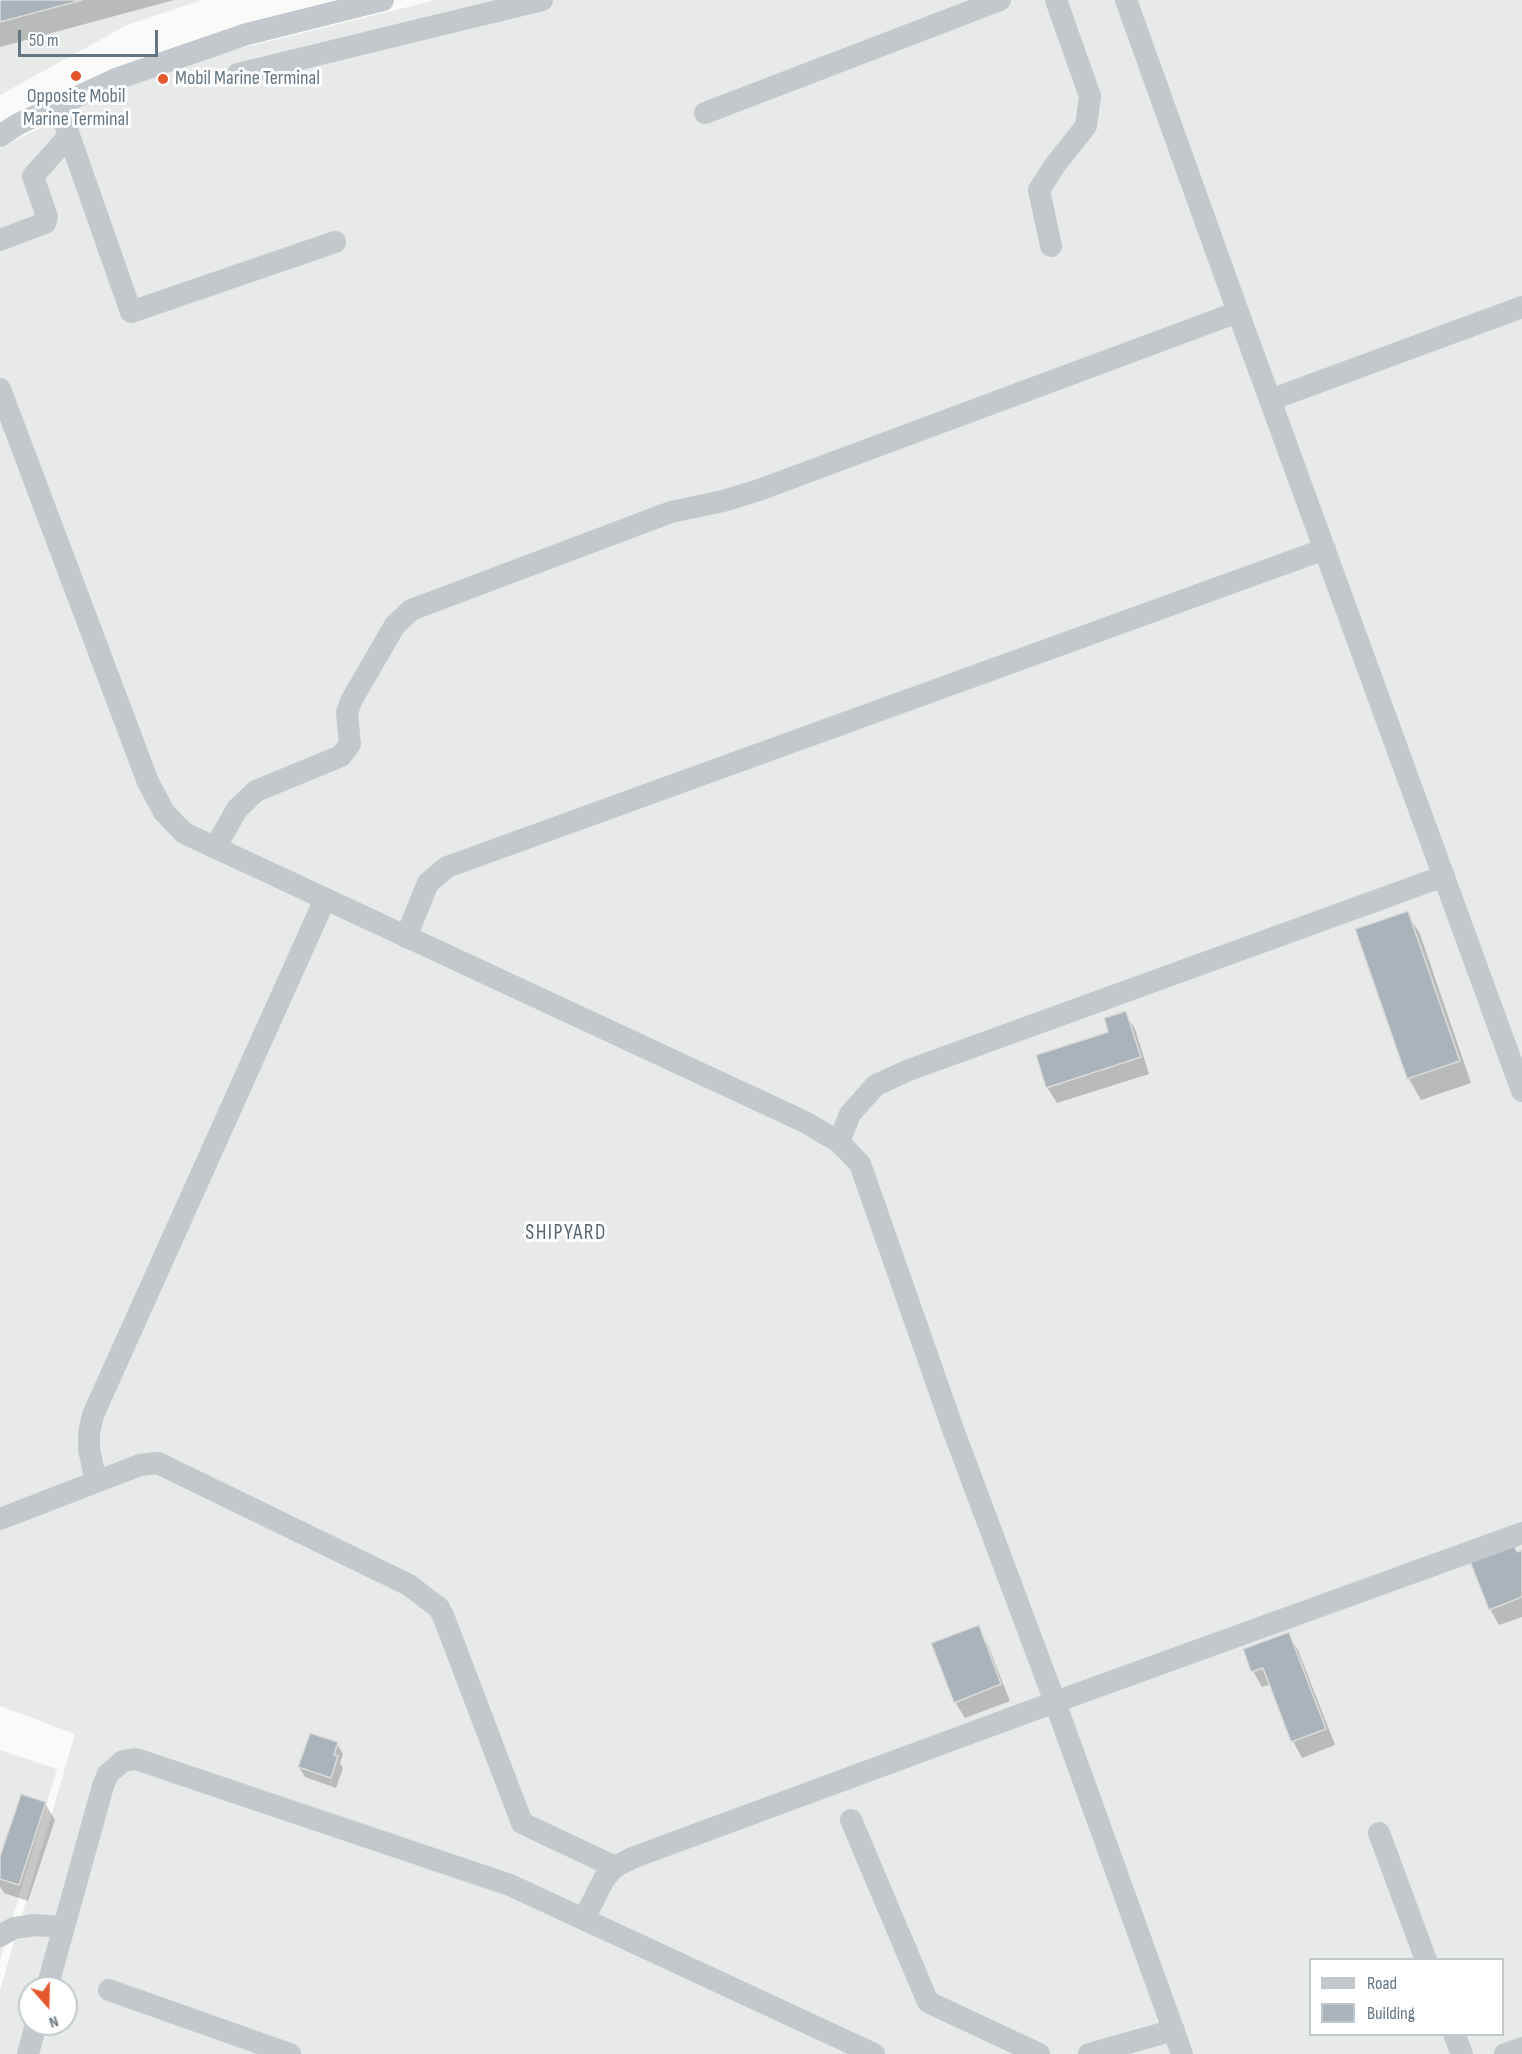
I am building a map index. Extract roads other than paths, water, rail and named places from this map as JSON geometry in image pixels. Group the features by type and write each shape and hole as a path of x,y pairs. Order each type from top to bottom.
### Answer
{"street":[{"path":"0,136 18,124 116,79 247,34 383,0"},
{"path":"238,74 542,0"},
{"path":"705,113 1000,0"},
{"path":"1051,246 1039,190 1055,165 1086,126 1090,96 1056,0"},
{"path":"1126,0 1522,1091"},
{"path":"58,105 131,312 335,242"},
{"path":"0,240 45,223 47,217 33,176 69,136"},
{"path":"1270,400 1522,307"},
{"path":"215,848 237,809 256,791 341,756 350,744 347,713 351,701 395,625 411,610 671,512 723,501 759,490 1238,312"},
{"path":"0,389 148,782 164,812 184,833 805,1122 839,1142 860,1164 954,1432 1055,1702 1182,2054"},
{"path":"406,937 428,883 447,867 1325,549"},
{"path":"839,1142 850,1114 876,1085 909,1070 1444,876"},
{"path":"96,1482 89,1449 89,1432 93,1415 325,899"},
{"path":"0,1520 140,1465 158,1463 409,1585 438,1608 444,1618 522,1823 615,1867"},
{"path":"584,1919 604,1879 615,1867 632,1858 1522,1533"},
{"path":"50,1976 108,1774 123,1761 136,1760 510,1886 874,2054"},
{"path":"851,1820 928,2002 1039,2054"},
{"path":"1379,1833 1426,1958"},
{"path":"0,1936 14,1928 64,1927"},
{"path":"109,1990 290,2054"},
{"path":"1089,2054 1174,2030"},
{"path":"28,2054 33,2036"},
{"path":"1455,2036 1462,2054"},
{"path":"1506,2054 1522,2048"}],"place":[{"name":"Opposite Mobil Marine Terminal","path":"76,76"},
{"name":"Mobil Marine Terminal","path":"163,79"}],"district":[{"name":"SHIPYARD","path":"566,1234"}]}
